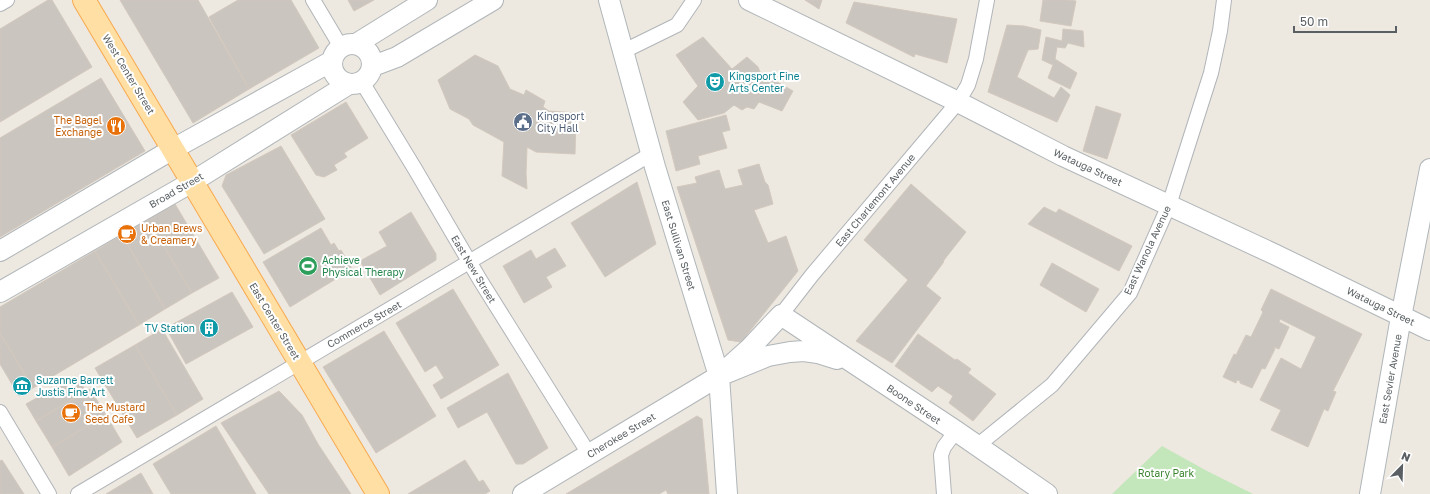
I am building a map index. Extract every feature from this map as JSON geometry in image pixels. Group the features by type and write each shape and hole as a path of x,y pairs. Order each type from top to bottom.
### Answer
{"main road":[{"name":"West Center Street","path":"84,0 173,149"},
{"name":"East Center Street","path":"173,149 378,494"}],"street":[{"path":"0,4 7,0"},
{"path":"313,0 343,51"},
{"path":"0,251 343,51 427,0"},
{"name":"Broad Street","path":"0,292 192,182 361,78 493,0"},
{"name":"East Sullivan Street","path":"609,0 651,154 719,376 727,494"},
{"path":"624,51 676,25 694,0"},
{"name":"Watauga Street","path":"749,0 958,102 1063,156 1430,330"},
{"name":"East Charlemont Avenue","path":"719,376 749,349 781,315 812,275 958,102 968,85 976,60 988,0"},
{"name":"East Wanola Avenue","path":"977,446 1052,385 1130,293 1169,205 1212,70 1224,0"},
{"path":"366,48 370,53 372,59 361,78 343,82 334,73 343,51 366,48"},
{"name":"East New Street","path":"361,78 470,262 589,454"},
{"name":"Commerce Street","path":"78,494 651,154"},
{"name":"East Sevier Avenue","path":"1370,494 1401,316 1430,169"},
{"name":"Boone Street","path":"781,315 956,431 1047,494"},
{"path":"719,376 768,356 804,351 818,353 834,358 868,373"},
{"name":"Cherokee Street","path":"523,494 719,376"},
{"path":"0,412 50,494"},
{"path":"944,494 941,455 944,447 956,431"}],"green space":[{"name":"Rotary Park","path":"1162,446 1207,471 1253,494 1112,494"}],"building":[{"path":"48,0 52,0 92,67 0,122 0,29"},
{"path":"120,0 198,0 249,89 193,123"},
{"path":"238,0 291,0 319,48 249,89 209,17"},
{"path":"348,0 374,0 354,11"},
{"path":"805,0 822,0 819,9"},
{"path":"1043,0 1076,1 1071,26 1040,21"},
{"path":"854,2 957,19 947,63 915,54 914,57 846,23"},
{"path":"1007,25 1024,26 1041,30 1038,49 1028,50 1017,77 1054,98 1061,87 1070,95 1057,122 988,92"},
{"path":"1063,29 1083,31 1084,47 1068,43 1065,48 1057,47 1055,59 1077,73 1070,89 1048,78 1053,65 1042,60 1046,37 1062,41"},
{"name":"Kingsport Fine Arts Center","path":"703,37 732,69 747,57 758,67 760,72 793,91 782,111 759,102 754,109 747,107 742,110 734,105 724,113 698,120 683,102 698,86 676,55"},
{"name":"Kingsport City Hall","path":"475,55 498,66 510,89 524,95 526,90 545,101 543,107 549,111 576,113 575,154 536,152 527,147 527,189 502,176 504,142 473,125 469,119 450,109 438,80"},
{"path":"101,78 145,151 0,237 0,138"},
{"path":"346,102 368,138 344,153 347,157 334,165 337,170 324,177 316,175 291,135"},
{"path":"1096,106 1121,114 1107,159 1083,151"},
{"path":"726,115 730,130 722,132 727,148 698,156 700,164 676,171 666,131"},
{"path":"281,146 325,219 264,254 222,186 226,175"},
{"path":"759,164 765,182 768,185 773,204 754,210 768,243 786,236 798,271 741,342 728,340 677,187 697,183 695,177 719,170 725,189 743,185 738,170"},
{"path":"637,182 656,244 605,277 571,223"},
{"path":"911,184 966,232 926,286 941,298 892,363 856,341 908,280 864,240"},
{"path":"175,204 219,278 192,293 148,220"},
{"path":"1044,207 1056,213 1059,209 1132,246 1119,271 1028,224"},
{"path":"411,212 436,254 436,260 380,295 360,261 387,246 379,232"},
{"path":"148,220 192,293 165,309 122,235"},
{"name":"Achieve Physical Therapy","path":"321,228 331,245 334,243 339,251 341,250 352,269 290,307 263,262"},
{"path":"122,235 165,309 139,325 95,251"},
{"path":"555,248 566,266 546,277 552,287 524,303 503,266 531,250 536,259"},
{"path":"95,251 139,325 33,388 0,333 0,307"},
{"path":"1052,263 1099,289 1086,312 1040,285"},
{"path":"453,289 499,365 441,399 433,385 444,378 436,365 425,372 396,323"},
{"path":"1271,289 1362,334 1333,391 1336,392 1328,411 1324,409 1308,447 1271,430 1281,410 1260,400 1281,358 1301,369 1316,337 1280,319 1279,322 1289,327 1279,349 1274,347 1275,349 1265,369 1262,368 1252,388 1240,383 1240,381 1237,380 1236,383 1223,377 1234,354 1236,355 1246,335 1251,337 1263,312 1261,310"},
{"name":"TV Station","path":"232,292 253,327 186,364 166,328"},
{"path":"162,329 203,399 177,415 135,345"},
{"path":"384,331 436,416 376,453 323,367"},
{"path":"0,333 33,388 19,396 0,364"},
{"path":"918,334 955,360 957,359 971,369 968,373 996,394 973,421 949,403 953,396 938,386 932,392 895,366"},
{"path":"135,345 177,415 137,438 95,368"},
{"path":"508,373 548,448 523,464 516,464 487,412 458,428 447,408"},
{"path":"76,376 86,391 36,421 26,404"},
{"path":"90,389 106,415 52,447 36,421"},
{"path":"279,391 302,415 318,444 351,494 269,494 221,423"},
{"path":"106,415 122,442 69,476 52,447"},
{"path":"697,416 702,419 709,494 668,494 666,490 659,494 566,494"},
{"path":"216,426 256,494 171,494 153,464"},
{"path":"2,460 24,494 0,494 0,461"},
{"path":"465,460 479,482 483,480 490,491 485,494 408,494"},
{"path":"141,473 153,494 106,494"}],"place":[{"name":"Kingsport Fine Arts Center","path":"715,82"},
{"name":"Kingsport City Hall","path":"523,122"},
{"name":"The Bagel Exchange","path":"116,126"},
{"name":"Urban Brews & Creamery","path":"127,234"},
{"name":"Achieve Physical Therapy","path":"308,266"},
{"name":"TV Station","path":"209,328"},
{"name":"Suzanne Barrett Justis Fine Art","path":"22,386"},
{"name":"The Mustard Seed Cafe","path":"71,413"}]}
